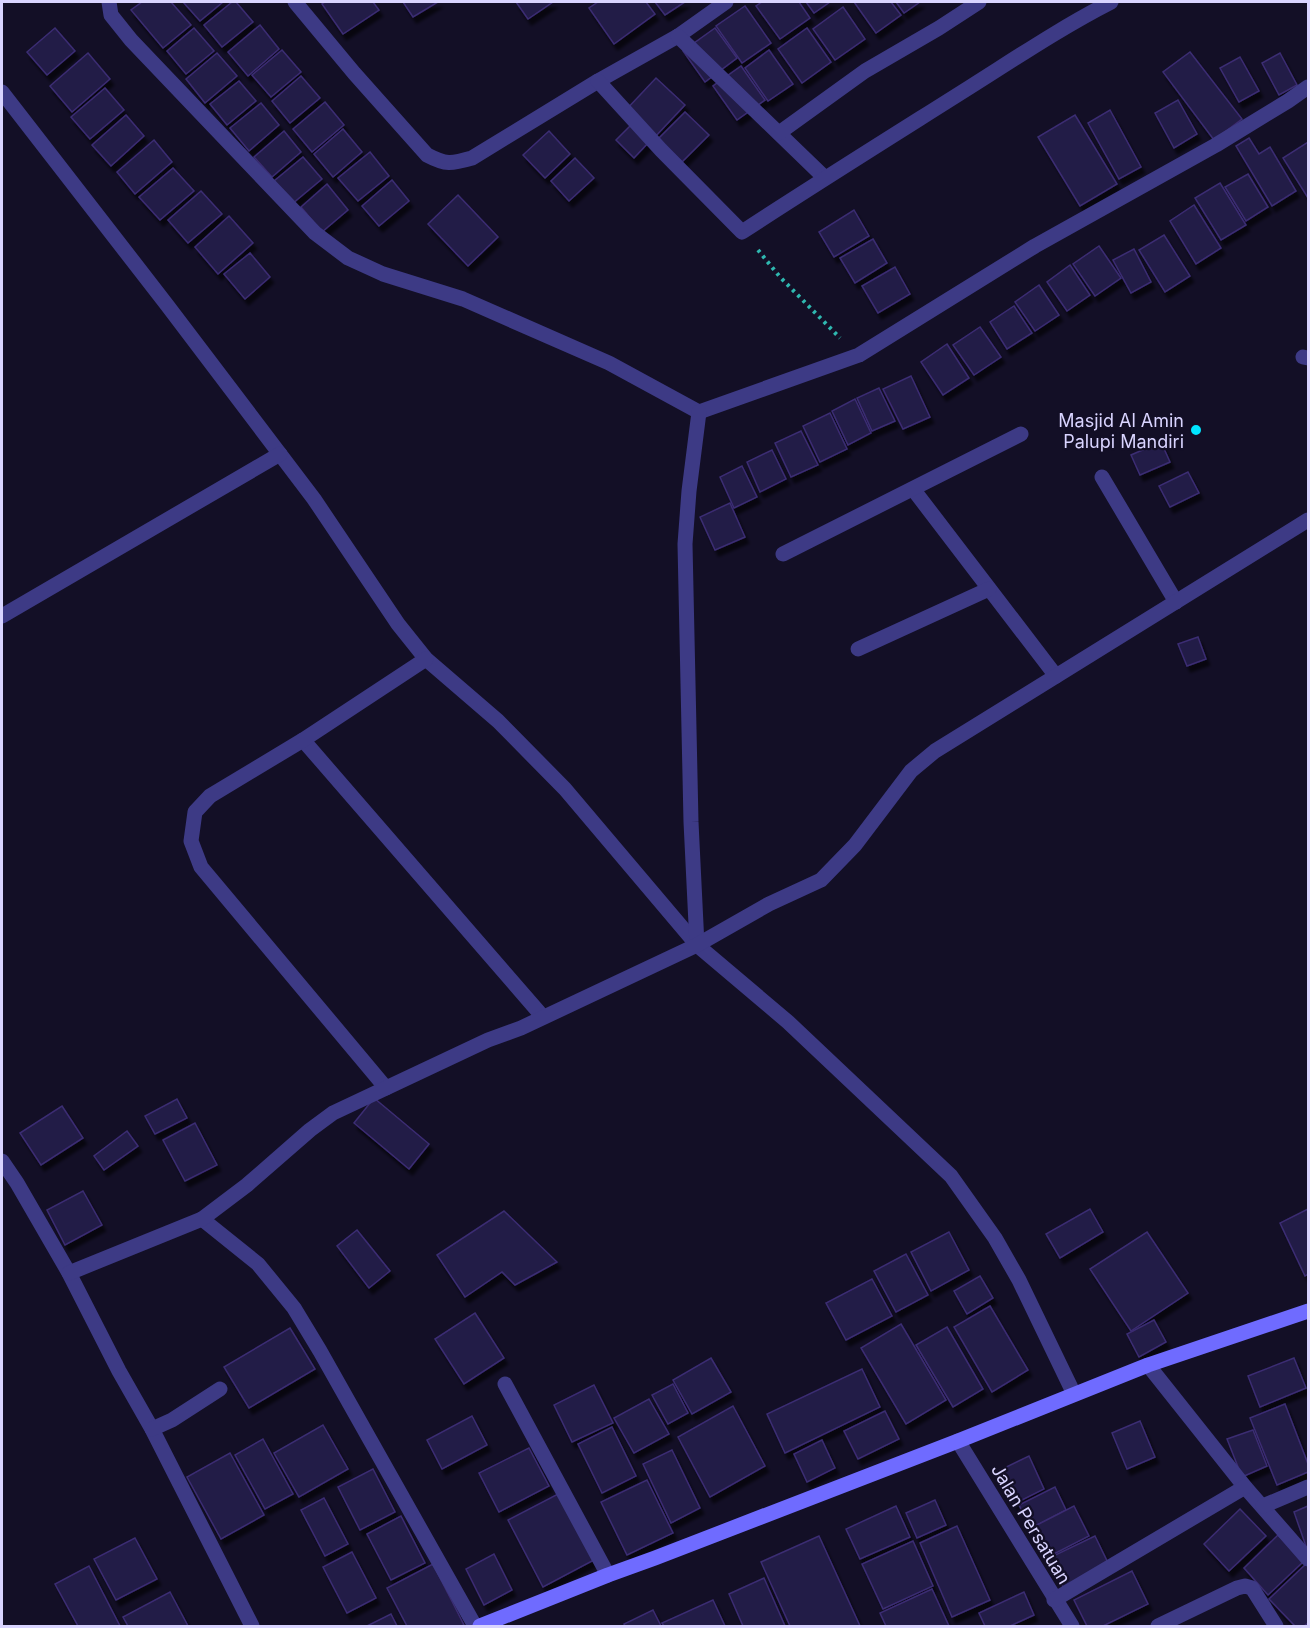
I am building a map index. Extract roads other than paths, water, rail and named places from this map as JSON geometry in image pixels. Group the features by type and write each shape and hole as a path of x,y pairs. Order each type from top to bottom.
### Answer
{"main road":[{"path":"480,1626 1148,1365 1308,1311"}],"street":[{"path":"108,2 111,15 131,40 315,233 348,258 383,273 463,299 609,363 699,412 858,355 1035,246 1216,145 1308,87"},
{"path":"295,2 354,74 427,155 442,162 457,163 472,158 598,81 678,36 726,2"},
{"path":"779,133 865,71 979,2"},
{"path":"598,81 661,150 742,232 1085,7 1111,2"},
{"path":"678,36 825,178"},
{"path":"2,92 314,499 398,624 426,658 498,721 565,789 697,945 788,1022 951,1176 995,1238 1013,1269 1074,1394"},
{"path":"697,945 691,822 685,544 699,412"},
{"path":"783,554 1021,434"},
{"path":"2,616 280,454"},
{"path":"1102,477 1176,602"},
{"path":"913,489 1056,676"},
{"path":"69,1273 202,1219 247,1185 309,1130 333,1113 697,945 769,904 821,880 855,845 910,771 935,751 1308,520"},
{"path":"858,649 989,589"},
{"path":"386,1088 201,867 191,841 195,812 210,796 303,740 426,658"},
{"path":"303,740 543,1017"},
{"path":"2,1161 69,1273 119,1371 152,1429 252,1626"},
{"path":"202,1219 258,1264 294,1308 475,1626"},
{"path":"1148,1365 1245,1488 1308,1559"},
{"path":"505,1384 609,1575"},
{"path":"152,1429 172,1420 220,1389"},
{"name":"Jalan Persatuan","path":"958,1441 1072,1626"},
{"path":"1263,1506 1308,1487"},
{"path":"1054,1600 1245,1488"},
{"path":"1158,1626 1245,1586 1252,1588 1276,1626"}],"place":[{"name":"Masjid Al Amin Palupi Mandiri","path":"1196,430"}]}
